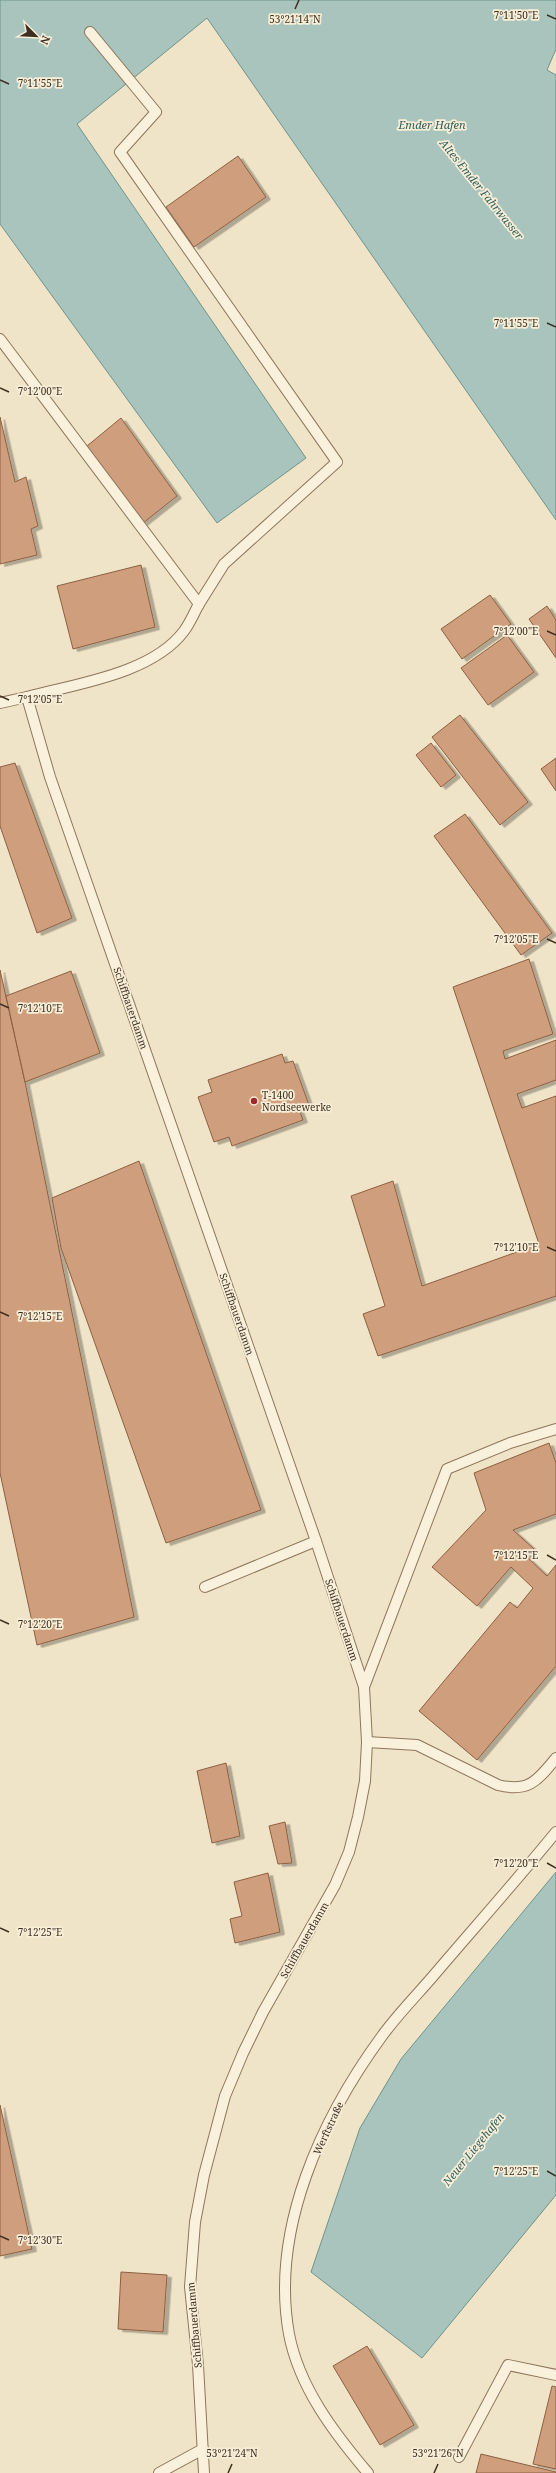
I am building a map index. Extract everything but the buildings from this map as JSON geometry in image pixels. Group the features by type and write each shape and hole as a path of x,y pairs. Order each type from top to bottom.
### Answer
{"lane":[{"path":"0,703 132,668 157,655 184,631 224,564 337,462 120,152 156,112 90,32"},
{"path":"0,339 199,604"},
{"name":"Schiffbauerdamm","path":"27,697 50,777 316,1541 364,1687 367,1742 365,1781 349,1852 335,1885 263,2012 243,2053 225,2096 204,2175 195,2222 190,2288 204,2473"},
{"path":"364,1687 447,1469 510,1443 556,1430"},
{"path":"205,1587 316,1541"},
{"path":"367,1742 417,1745 498,1785 510,1788 532,1784 556,1758"},
{"name":"Werftstraße","path":"368,2473 320,2410 302,2372 289,2334 286,2303 286,2271 293,2224 306,2179 322,2138 344,2094 382,2035 556,1832"},
{"path":"459,2457 508,2365 556,2375"},
{"path":"159,2473 203,2449"},
{"path":"203,2449 207,2473"},
{"path":"203,2449 211,2473"}],"water":[{"name":"Emder Hafen","path":"0,0 556,0 556,49 547,70 556,75 556,520 207,18 77,124 306,458 217,523 0,224"},
{"name":"Neuer Liegehafen","path":"556,1872 556,2195 422,2358 311,2272 360,2128 401,2059"}],"place":[{"name":"T-1400 Nordseewerke","path":"254,1101"}],"water label":[{"name":"Altes Emder Fahrwasser","path":"482,189"}]}
